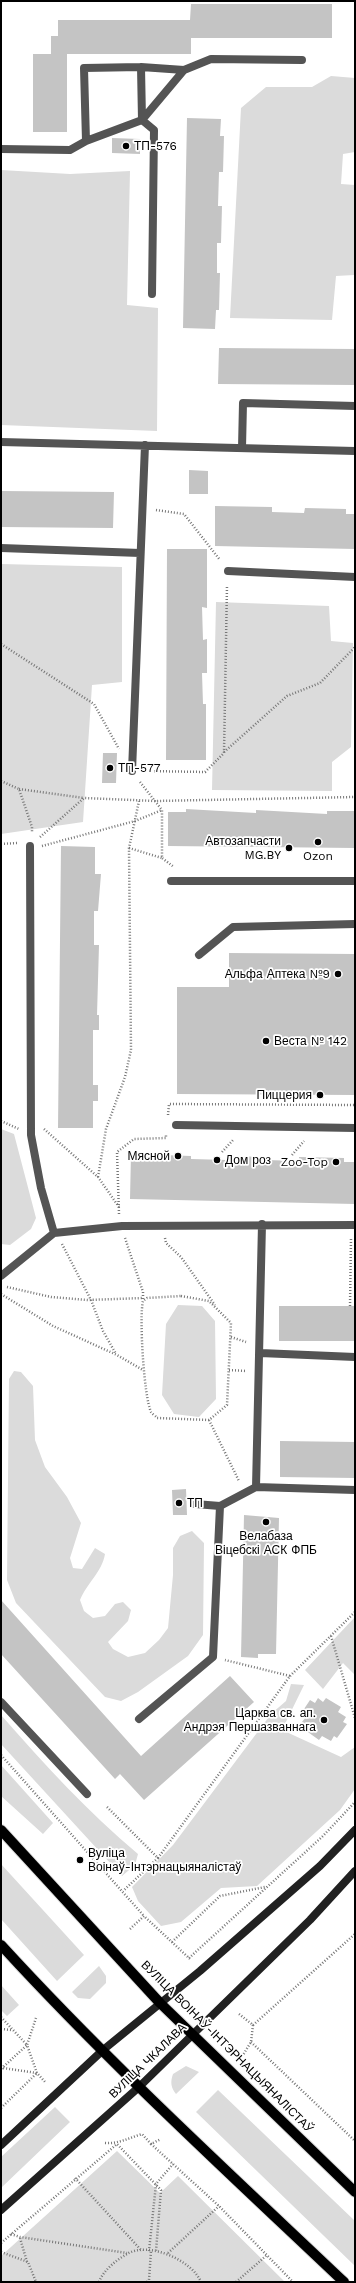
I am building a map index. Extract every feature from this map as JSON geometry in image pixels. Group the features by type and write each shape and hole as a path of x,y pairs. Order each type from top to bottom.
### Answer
{"main road":[{"name":"ВУЛІЦА ВОІНАЎ-ІНТЭРНАЦЫЯНАЛІСТАЎ","path":"1,1830 160,2002 193,2035 230,2068 355,2192"},
{"path":"1,2145 103,2050 320,1866 355,1830"},
{"name":"ВУЛІЦА ЧКАЛАВА","path":"1,2210 139,2087 193,2035 262,1964 310,1920 355,1871"},
{"path":"1,1945 53,2002 139,2087 344,2282"}],"lane":[{"path":"86,141 84,68 141,67 184,70 211,59 302,60"},
{"path":"141,67 142,120 154,130 152,294"},
{"path":"1,149 70,150 86,141 142,120 184,70"},
{"path":"242,448 243,403 355,406"},
{"path":"1,442 355,451"},
{"path":"132,771 145,445"},
{"path":"1,548 140,553"},
{"path":"228,571 355,577"},
{"path":"30,846 31,1135 40,1181 54,1233"},
{"path":"172,881 355,881"},
{"path":"199,954 233,927 355,924"},
{"path":"176,1125 355,1128"},
{"path":"1,1276 54,1233 122,1226 262,1224 353,1225"},
{"path":"256,1485 262,1224"},
{"path":"260,1353 355,1357"},
{"path":"195,1504 220,1506 256,1485 355,1490"},
{"path":"139,1719 213,1657 220,1506"},
{"path":"1,1702 87,1794"}],"path":[{"path":"142,508 184,514 228,571 224,752"},
{"path":"1,644 94,704 132,771 162,810 162,858"},
{"path":"132,771 205,772 224,752 287,696 320,683 355,646"},
{"path":"1,781 19,789 84,798 139,801 355,797"},
{"path":"19,789 32,826 30,846"},
{"path":"30,846 84,798"},
{"path":"98,1177 106,1129 124,1077 131,1050 130,848 139,801"},
{"path":"30,846 40,846 135,821 162,810"},
{"path":"130,848 162,858 173,867 181,867"},
{"path":"31,1117 98,1177 119,1207"},
{"path":"222,1152 239,1135"},
{"path":"292,1155 307,1138"},
{"path":"1,1287 52,1297 91,1300 144,1299 181,1296 209,1301 231,1322 227,1405 209,1420 157,1418 151,1412 144,1370 144,1299 122,1226 119,1207 117,1152 134,1139"},
{"path":"350,1306 353,1225"},
{"path":"164,1231 166,1243 181,1257 208,1293 217,1308"},
{"path":"60,1242 91,1300 103,1331 117,1355"},
{"path":"1,1294 53,1326 117,1355 144,1370"},
{"path":"209,1420 239,1481 256,1485"},
{"path":"123,1891 158,1858 290,1676 355,1612"},
{"path":"330,1635 355,1718"},
{"path":"213,1657 290,1676"},
{"path":"1,1755 144,1916 192,1962"},
{"path":"189,1958 265,1887 323,1836 355,1802"},
{"path":"107,1807 158,1858"},
{"path":"172,1942 220,1896 265,1887"},
{"path":"130,1929 144,1916"},
{"path":"243,2055 251,2042 253,2025 355,1934"},
{"path":"239,2014 253,2025"},
{"path":"1,2017 27,2045 37,2073 46,2083"},
{"path":"2,2068 27,2045 36,2018"},
{"path":"1,2029 13,2030"},
{"path":"251,2042 355,2141"},
{"path":"2,2068 37,2073"},
{"path":"1,2108 37,2073"},
{"path":"1,2243 75,2178 117,2144 124,2139 142,2134 219,2206 293,2282"},
{"path":"151,2144 161,2139"},
{"path":"105,2143 117,2144 161,2190 156,2251"},
{"path":"149,2281 156,2184 173,2164"},
{"path":"75,2178 142,2251"},
{"path":"168,2254 219,2206"},
{"path":"11,2234 20,2238 127,2253 156,2251 168,2254 186,2263 201,2282"},
{"path":"20,2238 36,2282"},
{"path":"1,2252 28,2262"},
{"path":"99,2282 102,2274 127,2253"},
{"path":"236,2282 267,2255"}],"shaded area":[{"path":"331,76 355,78 355,152 343,154 341,184 355,185 354,275 336,276 332,320 230,318 241,108 266,87 312,87"},
{"path":"1,170 70,174 130,171 127,305 158,308 157,431 1,425"},
{"path":"1,564 122,567 122,682 92,685 83,822 1,834"},
{"path":"216,602 329,606 331,641 353,643 351,747 332,762 332,791 212,790"},
{"path":"1,1129 14,1134 36,1218 31,1229 10,1245 1,1244"},
{"path":"178,1305 202,1306 215,1321 216,1399 199,1417 174,1414 162,1395 166,1324"},
{"path":"14,1371 21,1372 33,1386 35,1440 45,1467 67,1497 81,1523 70,1558 73,1568 82,1569 95,1548 105,1554 98,1572 86,1588 80,1600 84,1611 93,1618 105,1616 115,1604 123,1602 131,1610 128,1621 108,1642 113,1649 128,1657 145,1653 159,1640 168,1628 173,1575 173,1548 180,1536 192,1531 204,1543 203,1635 188,1656 138,1692 121,1701 105,1697 16,1603 7,1580 9,1379"},
{"path":"355,1617 355,1675 343,1663 323,1689 305,1670"},
{"path":"291,1684 304,1685 282,1730 341,1757 355,1747 355,1789 340,1810 257,1886 221,1888 181,1922 161,1926 138,1901 132,1887 173,1845 271,1714 286,1701"},
{"path":"1,1715 67,1787 138,1854 135,1865 122,1876 1,1744"},
{"path":"1,1765 53,1823 43,1834 1,1796"},
{"path":"1,1864 84,1955 57,1981 1,1919"},
{"path":"99,1966 106,1976 106,1983 90,1999 78,1998 72,1992"},
{"path":"1,1985 19,2005 7,2016 1,2010"},
{"path":"186,2066 199,2072 176,2094 172,2085 173,2074"},
{"path":"218,2090 355,2221 355,2266 196,2112"},
{"path":"55,2107 70,2122 1,2188 1,2157"},
{"path":"117,2151 160,2193 178,2176 285,2282 1,2282 1,2256"}],"building":[{"path":"191,4 332,4 332,38 191,38 191,54 67,54 67,132 33,132 33,54 51,54 51,36 58,36 58,20 190,20"},
{"path":"187,118 221,119 220,136 224,136 223,172 219,172 218,206 222,206 221,243 217,243 217,273 220,273 219,310 216,310 215,329 183,328"},
{"name":"ТП-576","path":"112,138 140,139 140,154 112,153"},
{"path":"219,348 355,349 355,385 218,384"},
{"path":"189,470 208,471 208,494 189,494"},
{"path":"1,491 114,492 113,528 1,527"},
{"path":"215,506 272,507 272,512 304,513 305,508 346,509 346,514 355,514 355,549 215,546"},
{"path":"167,549 207,549 207,608 202,607 203,640 207,639 207,673 202,673 203,704 206,704 206,760 166,760"},
{"name":"ТП-577","path":"103,753 117,753 116,783 102,783"},
{"path":"186,809 256,813 256,810 327,814 327,811 355,811 355,848 168,846 168,812 186,812"},
{"path":"61,846 95,847 95,874 101,874 98,911 94,911 94,945 99,945 97,1015 99,1015 99,1030 93,1030 93,1085 98,1085 98,1101 93,1101 93,1128 58,1128"},
{"name":"Веста № 142","path":"229,953 355,954 355,1095 177,1094 177,987 229,987"},
{"path":"131,1154 191,1156 191,1159 227,1160 227,1156 266,1157 266,1160 299,1161 299,1157 344,1158 344,1162 355,1162 355,1204 130,1199"},
{"path":"279,1306 355,1306 355,1341 279,1341"},
{"path":"280,1441 355,1442 355,1478 280,1477"},
{"name":"ТП","path":"186,1489 187,1515 173,1515 172,1490"},
{"path":"244,1515 279,1518 276,1654 258,1654 258,1658 241,1657"},
{"path":"1,1600 141,1756 230,1676 254,1702 144,1800 120,1774 115,1779 1,1654"},
{"name":"Царква св. ап. Андрэя Першазваннага","path":"318,1698 323,1702 326,1698 341,1707 338,1712 346,1717 343,1722 347,1724 337,1738 334,1736 331,1741 322,1736 319,1740 305,1730 308,1726 302,1722 305,1718 300,1715 310,1700 315,1703"}],"place":[{"name":"ТП-576","path":"126,146"},
{"name":"ТП-577","path":"110,768"},
{"name":"Ozon","path":"318,842"},
{"name":"Автозапчасти MG.BY","path":"289,848"},
{"name":"Альфа Аптека №9","path":"338,974"},
{"name":"Веста № 142","path":"266,1041"},
{"name":"Пиццерия","path":"320,1095"},
{"name":"Мясной","path":"178,1156"},
{"name":"Дом роз","path":"217,1160"},
{"name":"Zoo-Top","path":"336,1162"},
{"name":"ТП","path":"179,1503"},
{"name":"Велабаза Віцебскі АСК ФПБ","path":"266,1522"},
{"name":"Царква св. ап. Андрэя Першазваннага","path":"324,1720"},
{"name":"Вуліца Воінаў-Інтэрнацыяналістаў","path":"80,1860"}]}
